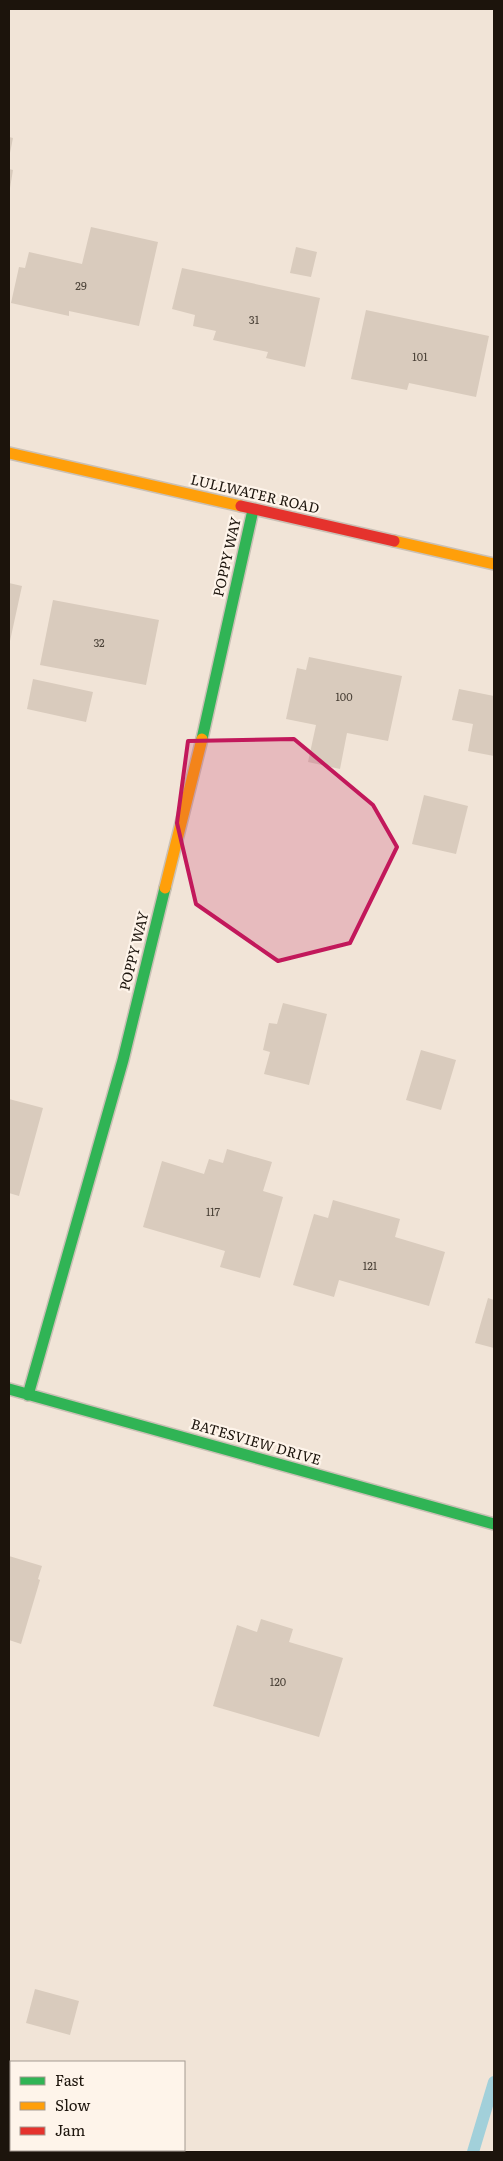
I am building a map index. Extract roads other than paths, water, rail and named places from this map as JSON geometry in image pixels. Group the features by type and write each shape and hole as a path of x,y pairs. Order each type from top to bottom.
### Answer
{"street":[{"name":"LULLWATER ROAD","path":"9,453 494,564"},
{"name":"POPPY WAY","path":"28,1394 123,1060 201,742 253,510"},
{"name":"BATESVIEW DRIVE","path":"9,1389 494,1524"}],"waterway":[{"path":"473,2152 494,2082"}]}
